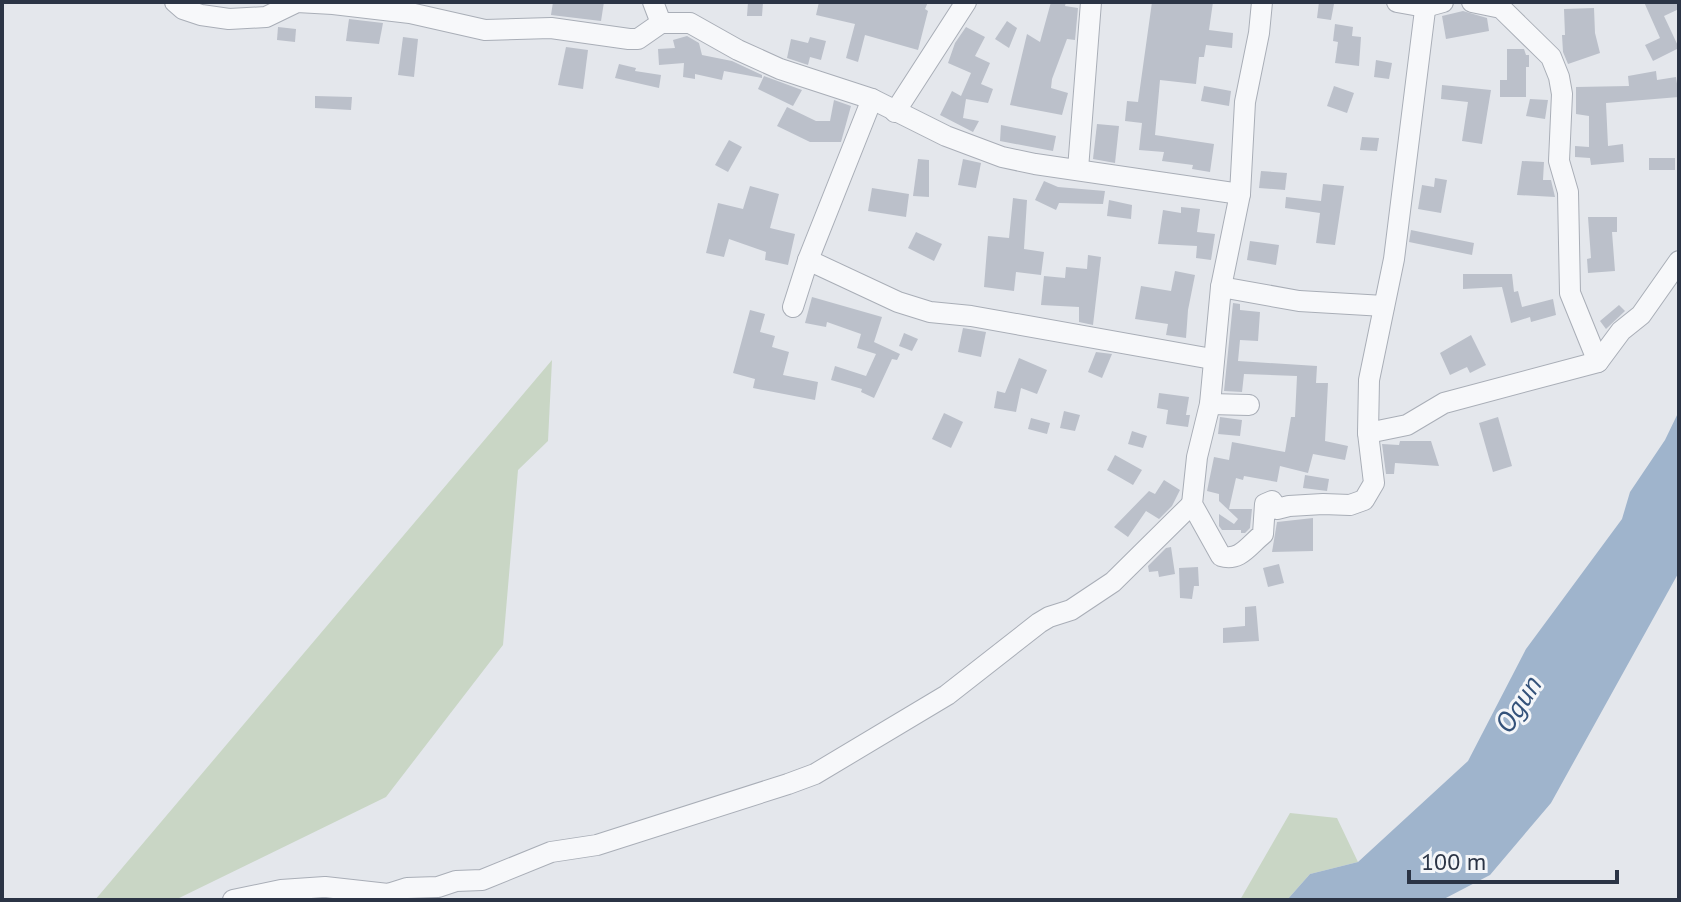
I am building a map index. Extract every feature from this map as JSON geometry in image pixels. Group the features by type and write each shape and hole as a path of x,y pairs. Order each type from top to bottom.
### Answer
{"street":[{"path":"182,4 201,15 257,18 275,14 297,2 410,13 443,11 485,30 551,28 629,39 638,39 661,23 690,23 780,69 872,99 895,112 1002,157 1240,194"},
{"path":"653,2 661,23"},
{"path":"895,112 966,2"},
{"path":"1078,169 1091,2"},
{"path":"1262,2 1245,102 1240,194 1221,287 1210,404 1197,457 1192,504 1221,556 1234,559 1263,534 1265,504 1272,501 1277,509 1312,504 1350,505 1364,500 1374,483 1368,433 1369,380 1407,169 1431,4 1397,2"},
{"path":"1472,2 1501,8 1551,57 1559,77 1562,94 1559,161 1568,192 1570,293 1598,362"},
{"path":"793,307 808,260 872,99"},
{"path":"808,260 898,302 930,312 971,316 1212,359"},
{"path":"1368,433 1407,425 1444,403 1598,362 1621,331 1641,315 1679,261"},
{"path":"1221,287 1299,301 1384,306"},
{"path":"1210,404 1249,405"},
{"path":"233,900 281,890 325,887 388,894 407,888 482,880 551,852 597,845 815,774 947,695 1039,623 1071,610 1113,582 1192,504"}],"green space":[{"path":"552,360 548,441 518,470 503,645 386,797 175,900 95,900"},
{"path":"1290,813 1337,818 1358,862 1310,874 1287,900 1240,900"}],"water":[{"name":"Ogun","path":"1679,411 1679,572 1551,803 1490,875 1442,900 1287,900 1310,874 1358,862 1468,761 1526,649 1622,519 1630,492 1665,440"}],"building":[{"path":"553,2 604,2 601,21 551,15"},
{"path":"748,2 763,2 762,16 747,16"},
{"path":"819,2 928,2 918,50 865,35 858,62 846,58 855,24 816,15"},
{"path":"1051,2 1066,2 1065,6 1078,8 1075,40 1067,39 1052,79 1051,88 1068,93 1062,115 1010,105 1027,34 1040,42"},
{"path":"1152,2 1213,2 1209,30 1233,33 1232,48 1206,45 1204,57 1199,57 1196,84 1160,80 1155,135 1214,144 1210,172 1192,169 1193,165 1162,161 1164,152 1139,150 1142,123 1125,121 1127,101 1138,102"},
{"path":"1319,2 1334,4 1331,20 1317,18"},
{"path":"1644,2 1679,2 1679,9 1664,16 1679,48 1653,61 1645,45 1660,38"},
{"path":"1594,8 1600,53 1568,64 1563,52 1564,9"},
{"path":"1463,11 1487,18 1489,31 1446,39 1442,16"},
{"path":"349,19 383,23 379,44 346,41"},
{"path":"1007,21 1017,28 1009,48 995,39"},
{"path":"1335,24 1353,27 1352,36 1361,37 1359,66 1335,63 1338,42 1333,41"},
{"path":"278,27 296,29 295,42 277,40"},
{"path":"966,27 985,37 975,56 990,63 981,84 993,89 988,103 966,99 963,118 979,121 973,132 940,115 952,91 961,96 971,73 948,63 955,43"},
{"path":"687,36 699,43 702,55 732,61 762,75 762,78 724,71 722,80 695,74 695,79 683,77 684,63 659,65 658,49 675,48 673,40"},
{"path":"403,37 418,39 414,77 398,75"},
{"path":"810,37 826,41 821,60 810,57 808,65 787,58 791,39 808,43"},
{"path":"566,47 588,50 583,89 558,85"},
{"path":"1507,49 1524,49 1529,55 1526,97 1500,97 1500,80 1507,80"},
{"path":"1376,60 1392,63 1389,79 1374,77"},
{"path":"619,64 636,68 635,71 661,75 659,88 615,78"},
{"path":"1656,71 1657,80 1676,77 1679,97 1606,103 1608,146 1623,144 1624,162 1591,165 1590,158 1575,157 1575,146 1589,147 1589,116 1576,114 1576,87 1629,86 1628,76"},
{"path":"764,76 802,90 793,106 758,89"},
{"path":"1442,85 1491,90 1482,144 1462,141 1468,102 1441,99"},
{"path":"1204,86 1231,91 1229,106 1201,101"},
{"path":"1334,86 1354,93 1347,113 1327,106"},
{"path":"315,96 352,97 351,110 315,108"},
{"path":"1530,99 1548,100 1545,119 1526,116"},
{"path":"834,100 851,106 841,142 810,142 777,126 787,107 816,121 830,121"},
{"path":"1097,124 1119,126 1115,163 1093,159"},
{"path":"1001,125 1056,136 1053,151 1000,141"},
{"path":"1362,137 1379,138 1377,151 1360,150"},
{"path":"729,140 742,147 728,172 715,165"},
{"path":"1649,158 1675,158 1675,170 1649,170"},
{"path":"918,159 929,160 929,197 913,196"},
{"path":"963,159 981,163 976,188 958,185"},
{"path":"1522,161 1544,162 1543,180 1551,180 1555,197 1517,195"},
{"path":"1261,171 1287,173 1285,190 1259,188"},
{"path":"1435,178 1447,180 1441,213 1418,209 1422,185 1434,187"},
{"path":"1044,181 1058,187 1105,191 1103,204 1059,203 1056,210 1035,200"},
{"path":"1323,184 1344,186 1335,245 1316,243 1320,213 1285,208 1286,197 1321,201"},
{"path":"750,186 779,194 770,228 795,234 788,265 765,260 766,252 729,239 724,257 706,253 718,203 743,209"},
{"path":"872,188 909,194 906,217 868,211"},
{"path":"1013,198 1027,200 1024,249 1044,252 1041,275 1016,272 1014,291 984,287 988,236 1009,238"},
{"path":"1109,200 1132,205 1131,219 1107,216"},
{"path":"1181,207 1200,209 1197,232 1215,234 1211,260 1196,258 1197,246 1158,244 1163,210 1181,213"},
{"path":"1588,217 1617,217 1617,232 1612,232 1615,271 1588,273 1587,259 1591,258"},
{"path":"1411,230 1474,243 1472,255 1409,242"},
{"path":"916,232 942,244 934,261 908,248"},
{"path":"1250,241 1279,245 1276,265 1247,260"},
{"path":"1088,255 1101,257 1093,325 1079,322 1079,307 1041,305 1044,276 1065,278 1066,267 1087,269"},
{"path":"1175,271 1195,275 1186,338 1166,335 1168,324 1135,319 1141,286 1171,291"},
{"path":"1463,274 1512,274 1514,292 1518,291 1522,307 1553,299 1556,315 1531,322 1530,317 1511,323 1502,287 1463,289"},
{"path":"812,297 882,317 874,342 900,354 897,360 892,359 874,398 861,392 862,389 831,380 835,366 866,376 876,354 857,348 861,334 827,322 826,327 805,323"},
{"path":"1233,303 1240,304 1240,310 1260,312 1258,341 1240,340 1238,361 1317,366 1316,383 1328,383 1325,441 1348,446 1345,460 1313,454 1308,473 1280,466 1277,482 1244,476 1243,480 1236,478 1229,509 1252,509 1250,528 1245,533 1241,530 1222,530 1219,526 1219,514 1234,524 1238,519 1219,501 1219,494 1207,491 1214,457 1229,460 1232,442 1285,452 1291,417 1295,417 1297,376 1244,374 1242,392 1224,391"},
{"path":"1619,305 1625,311 1606,329 1600,321"},
{"path":"750,310 765,314 760,332 775,336 772,347 789,352 783,375 818,382 815,400 753,388 755,379 733,373"},
{"path":"963,328 986,332 981,357 958,352"},
{"path":"904,333 918,339 912,351 899,346"},
{"path":"1471,335 1486,365 1470,373 1467,367 1450,375 1440,353"},
{"path":"1096,352 1112,354 1102,378 1088,372"},
{"path":"1019,358 1047,370 1037,394 1021,388 1016,412 994,408 997,391 1005,393"},
{"path":"1159,393 1189,397 1188,427 1166,424 1168,410 1157,408"},
{"path":"1064,411 1080,415 1075,431 1060,428"},
{"path":"944,413 963,422 951,448 932,439"},
{"path":"1220,417 1242,420 1240,436 1218,434"},
{"path":"1498,417 1512,466 1493,472 1479,423"},
{"path":"1031,418 1050,423 1047,434 1028,429"},
{"path":"1132,431 1147,436 1143,448 1128,444"},
{"path":"1400,441 1431,441 1439,466 1395,463 1394,474 1386,474 1382,444 1399,445"},
{"path":"1115,455 1142,470 1133,485 1107,470"},
{"path":"1305,475 1329,479 1327,491 1303,488"},
{"path":"1164,480 1180,490 1172,506 1159,519 1146,511 1128,537 1114,527 1149,491 1155,494"},
{"path":"1313,518 1313,551 1272,552 1277,522"},
{"path":"1171,547 1175,574 1159,577 1158,571 1149,572 1148,566 1166,548"},
{"path":"1279,564 1284,583 1268,587 1263,568"},
{"path":"1198,567 1199,586 1194,586 1192,599 1180,598 1179,568"},
{"path":"1256,606 1259,641 1223,643 1223,628 1245,626 1245,607"}]}
